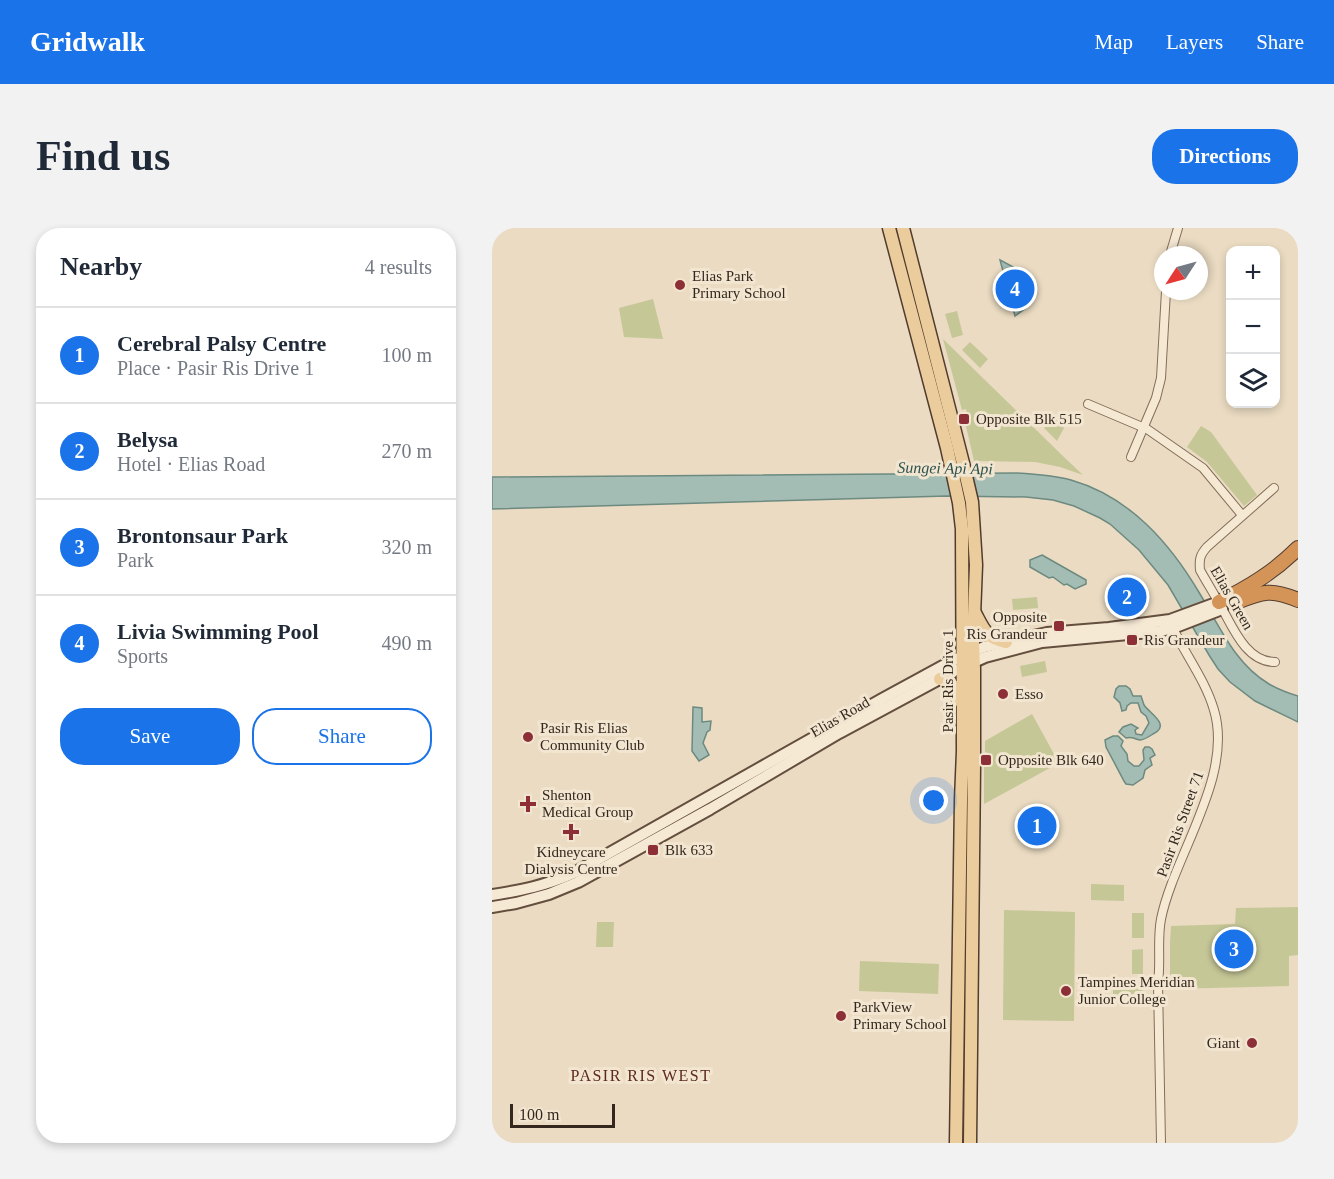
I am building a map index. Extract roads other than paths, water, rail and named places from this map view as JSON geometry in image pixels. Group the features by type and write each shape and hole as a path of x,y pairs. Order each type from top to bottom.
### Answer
{"highway":[{"path":"1215,608 1262,578 1298,548"},
{"path":"1215,608 1261,593 1276,592 1298,600"}],"main road":[{"name":"Pasir Ris Drive 1","path":"889,228 957,463 972,502 976,565 975,612 968,659 963,727 956,1143"},
{"name":"Pasir Ris Drive 1","path":"903,228 957,463 962,529 974,766 970,1143"},
{"name":"Elias Road","path":"492,895 537,887 574,873 882,699 968,659 1042,642 1161,631 1215,608"},
{"path":"975,612 988,634 994,639 1006,642"},
{"name":"Elias Road","path":"492,908 549,894 578,882 940,679 984,647 1047,633 1176,623"},
{"path":"940,679 950,682 958,693 958,710 963,727"}],"street":[{"path":"1173,246 1178,228"},
{"path":"1131,457 1156,398 1161,378 1165,300"},
{"path":"1088,404 1144,427 1160,437 1203,468 1242,515"},
{"name":"Elias Green","path":"1274,488 1207,547 1199,560 1200,570 1215,608 1252,653 1266,662 1275,662"},
{"name":"Pasir Ris Street 71","path":"1161,1143 1158,939 1168,896 1214,772 1217,748 1214,710 1176,623"},
{"name":"Pasir Ris Street 71","path":"1159,974 1162,982 1166,1143"}],"water":[{"path":"1000,260 1019,270 1026,308 1015,316"},
{"path":"1016,473 1057,477 1092,488 1130,510 1146,524 1162,540 1188,575 1229,644 1247,666 1269,684 1298,696 1298,722 1255,701 1230,682 1209,655 1168,585 1139,550 1100,518 1074,506 1053,500 1026,497 947,496 492,509 492,477"},
{"path":"1042,555 1086,580 1086,584 1075,589 1030,567 1030,560"},
{"path":"1119,686 1126,686 1133,696 1141,696 1144,705 1160,723 1158,730 1140,740 1126,738 1119,732 1123,727 1131,724 1138,728 1135,730 1136,734 1142,735 1149,723 1138,703 1131,703 1126,710 1122,711 1120,703 1114,697"},
{"path":"693,707 702,708 702,722 711,721 710,730 703,743 709,755 699,761 692,751"},
{"path":"1118,736 1123,741 1121,746 1127,754 1128,761 1134,766 1139,766 1144,760 1145,747 1152,749 1155,755 1150,758 1152,765 1145,770 1143,778 1133,785 1126,784 1106,747 1105,740"}],"place":[{"name":"Elias Park Primary School","path":"680,285"},
{"name":"Livia Swimming Pool","path":"1015,289"},
{"name":"Opposite Blk 515","path":"964,419"},
{"name":"Belysa","path":"1127,597"},
{"name":"Opposite Ris Grandeur","path":"1059,626"},
{"name":"Ris Grandeur","path":"1132,640"},
{"name":"Esso","path":"1003,694"},
{"name":"Pasir Ris Elias Community Club","path":"528,737"},
{"name":"Opposite Blk 640","path":"986,760"},
{"name":"Shenton Medical Group","path":"528,804"},
{"name":"Cerebral Palsy Centre","path":"1037,826"},
{"name":"Kidneycare Dialysis Centre","path":"571,832"},
{"name":"Blk 633","path":"653,850"},
{"name":"Brontonsaur Park","path":"1234,949"},
{"name":"Tampines Meridian Junior College","path":"1066,991"},
{"name":"ParkView Primary School","path":"841,1016"},
{"name":"Giant","path":"1252,1043"}],"district":[{"name":"PASIR RIS WEST","path":"641,1075"}],"water label":[{"name":"Sungei Api Api","path":"945,468"}]}
